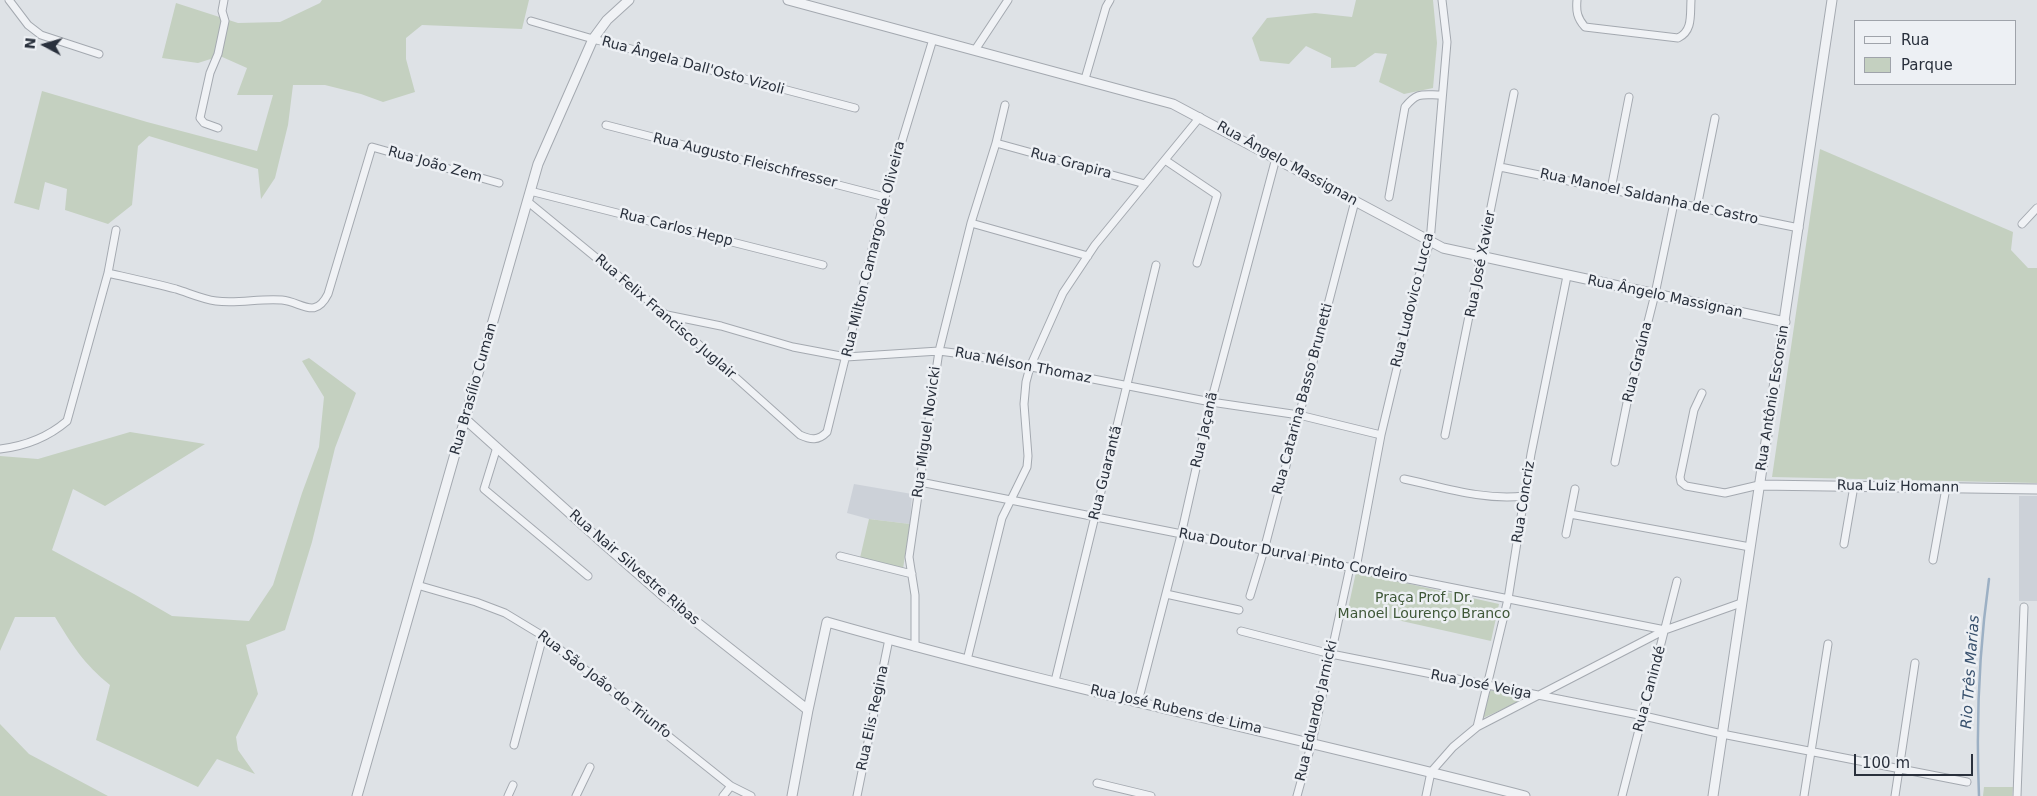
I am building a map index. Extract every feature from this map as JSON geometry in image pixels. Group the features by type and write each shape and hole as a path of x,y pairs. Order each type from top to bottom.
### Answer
{"street":[{"path":"9,0 28,25 41,35 99,54"},
{"path":"218,128 204,123 200,118 210,73 218,54 223,29 224,0"},
{"name":"Rua Brasílio Cuman","path":"357,796 530,191 544,151 593,39 607,20 629,0"},
{"name":"Rua Ângelo Massignan","path":"788,0 1164,100 1200,117 1448,250 1785,322"},
{"path":"975,50 1008,0"},
{"path":"1085,79 1106,7 1110,0"},
{"name":"Rua Ludovico Lucca","path":"1353,567 1380,435 1419,276 1430,242 1447,42 1442,0"},
{"path":"1577,0 1576,12 1585,27 1678,38 1685,35 1690,26 1691,0"},
{"name":"Rua Antônio Escorsin","path":"1713,796 1832,0"},
{"name":"Rua Ângela Dall'Osto Vizoli","path":"531,21 855,108"},
{"name":"Rua Milton Camargo de Oliveira","path":"800,436 811,440 821,438 826,432 885,197 932,39"},
{"path":"1389,197 1405,107 1413,97 1442,94"},
{"name":"Rua José Xavier","path":"1446,435 1514,94"},
{"path":"1611,188 1628,97"},
{"name":"Rua Miguel Novicki","path":"915,647 915,595 909,557 939,351 971,223 996,143 1005,105"},
{"path":"968,660 1002,518 1027,467 1028,456 1024,404 1026,382 1030,367 1063,293 1088,256 1200,117"},
{"path":"1697,207 1715,118"},
{"name":"Rua Augusto Fleischfresser","path":"606,125 885,197"},
{"name":"Rua Grapira","path":"996,143 1145,184"},
{"name":"Rua João Zem","path":"108,273 165,286 215,301 282,300 305,308 315,308 325,300 328,294 372,147 499,183"},
{"name":"Rua Jaçanã","path":"1138,702 1181,535 1211,402 1276,158"},
{"path":"1165,160 1217,195 1197,263"},
{"name":"Rua Manoel Saldanha de Castro","path":"1500,167 1611,188 1674,203 1799,228"},
{"name":"Rua Carlos Hepp","path":"530,191 823,265"},
{"name":"Rua Felix Francisco Juglair","path":"527,201 666,315 800,436"},
{"name":"Rua Catarina Basso Brunetti","path":"1250,596 1264,550 1355,201"},
{"name":"Rua Graúna","path":"1615,462 1631,383 1655,294 1674,203"},
{"path":"2022,224 2037,208"},
{"path":"971,223 1088,256"},
{"path":"0,449 34,442 56,431 67,421 108,273 116,230"},
{"name":"Rua Guarantã","path":"1054,681 1156,265"},
{"name":"Rua Concriz","path":"1477,727 1508,599 1524,496 1567,276"},
{"name":"Rua Nélson Thomaz","path":"666,315 721,326 792,347 846,357 939,351 970,355 1211,402 1298,415 1380,435"},
{"path":"1702,393 1694,410 1680,477 1681,482 1686,486 1725,493 1759,485"},
{"name":"Rua Nair Silvestre Ribas","path":"465,419 666,598 808,710"},
{"path":"497,448 484,489 588,576"},
{"path":"1404,479 1485,495 1510,498 1524,496"},
{"name":"Rua Doutor Durval Pinto Cordeiro","path":"920,482 1665,630"},
{"name":"Rua Luiz Homann","path":"1759,485 2037,489"},
{"path":"1844,544 1854,486"},
{"path":"1933,560 1946,488"},
{"path":"1566,534 1575,489"},
{"path":"1570,514 1750,547"},
{"path":"840,556 912,574"},
{"name":"Rua Eduardo Jarnicki","path":"1297,796 1312,742 1331,654 1353,567"},
{"name":"Rua Canindé","path":"1622,796 1677,581"},
{"name":"Rua São João do Triunfo","path":"417,585 476,602 505,613 543,636 732,786 751,796"},
{"path":"1166,594 1238,610"},
{"path":"1426,796 1431,772 1453,747 1477,727 1665,630 1741,603"},
{"path":"2017,796 2024,607"},
{"name":"Rua José Rubens de Lima","path":"808,710 827,622 915,647 1138,702 1312,742 1525,796"},
{"name":"Rua José Veiga","path":"1241,632 1331,654 1967,782"},
{"path":"514,745 543,636"},
{"name":"Rua Elis Regina","path":"857,796 889,639"},
{"path":"1804,796 1828,644"},
{"path":"1895,796 1915,663"},
{"path":"792,796 808,710"},
{"path":"576,796 590,767"},
{"path":"1096,783 1120,792 1151,796"},
{"path":"508,796 513,785"},
{"path":"723,796 732,786"}],"shaded area":[{"path":"854,484 912,494 910,524 869,519 847,513"},
{"path":"2019,496 2037,496 2037,601 2019,601"}],"green space":[{"path":"322,0 529,0 522,29 422,25 406,38 406,59 415,92 383,102 325,85 293,85 288,125 275,178 261,199 258,169 149,136 138,146 132,205 108,224 65,210 67,189 45,182 39,210 14,203 42,91 147,122 257,151 273,95 237,95 247,68 220,56 198,63 162,58 176,3 238,23 280,22 320,3"},
{"path":"1356,0 1433,0 1437,43 1433,88 1404,94 1379,82 1387,54 1375,53 1355,67 1331,68 1331,58 1306,46 1289,64 1260,61 1252,38 1267,18 1315,13 1352,17"},
{"path":"1820,149 2013,232 2011,250 2028,268 2037,268 2037,483 1772,477"},
{"path":"309,358 356,393 335,448 312,542 285,630 246,645 258,694 236,737 238,750 255,774 217,759 198,787 96,740 110,685 79,654 55,617 15,617 0,651 0,456 38,459 130,432 205,444 105,506 73,489 52,550 172,616 249,621 273,585 302,493 319,447 324,397 302,361"},
{"path":"869,519 910,524 903,569 860,558"},
{"name":"Praça Prof. Dr. Manoel Lourenço Branco","path":"1356,572 1499,604 1491,641 1348,609"},
{"path":"1490,690 1525,699 1483,718"},
{"path":"0,724 29,754 108,796 0,796"},
{"path":"1984,787 2013,787 2012,796 1983,796"}],"waterway":[{"name":"Rio Três Marias","path":"1979,796 1979,687 1989,579"}]}
